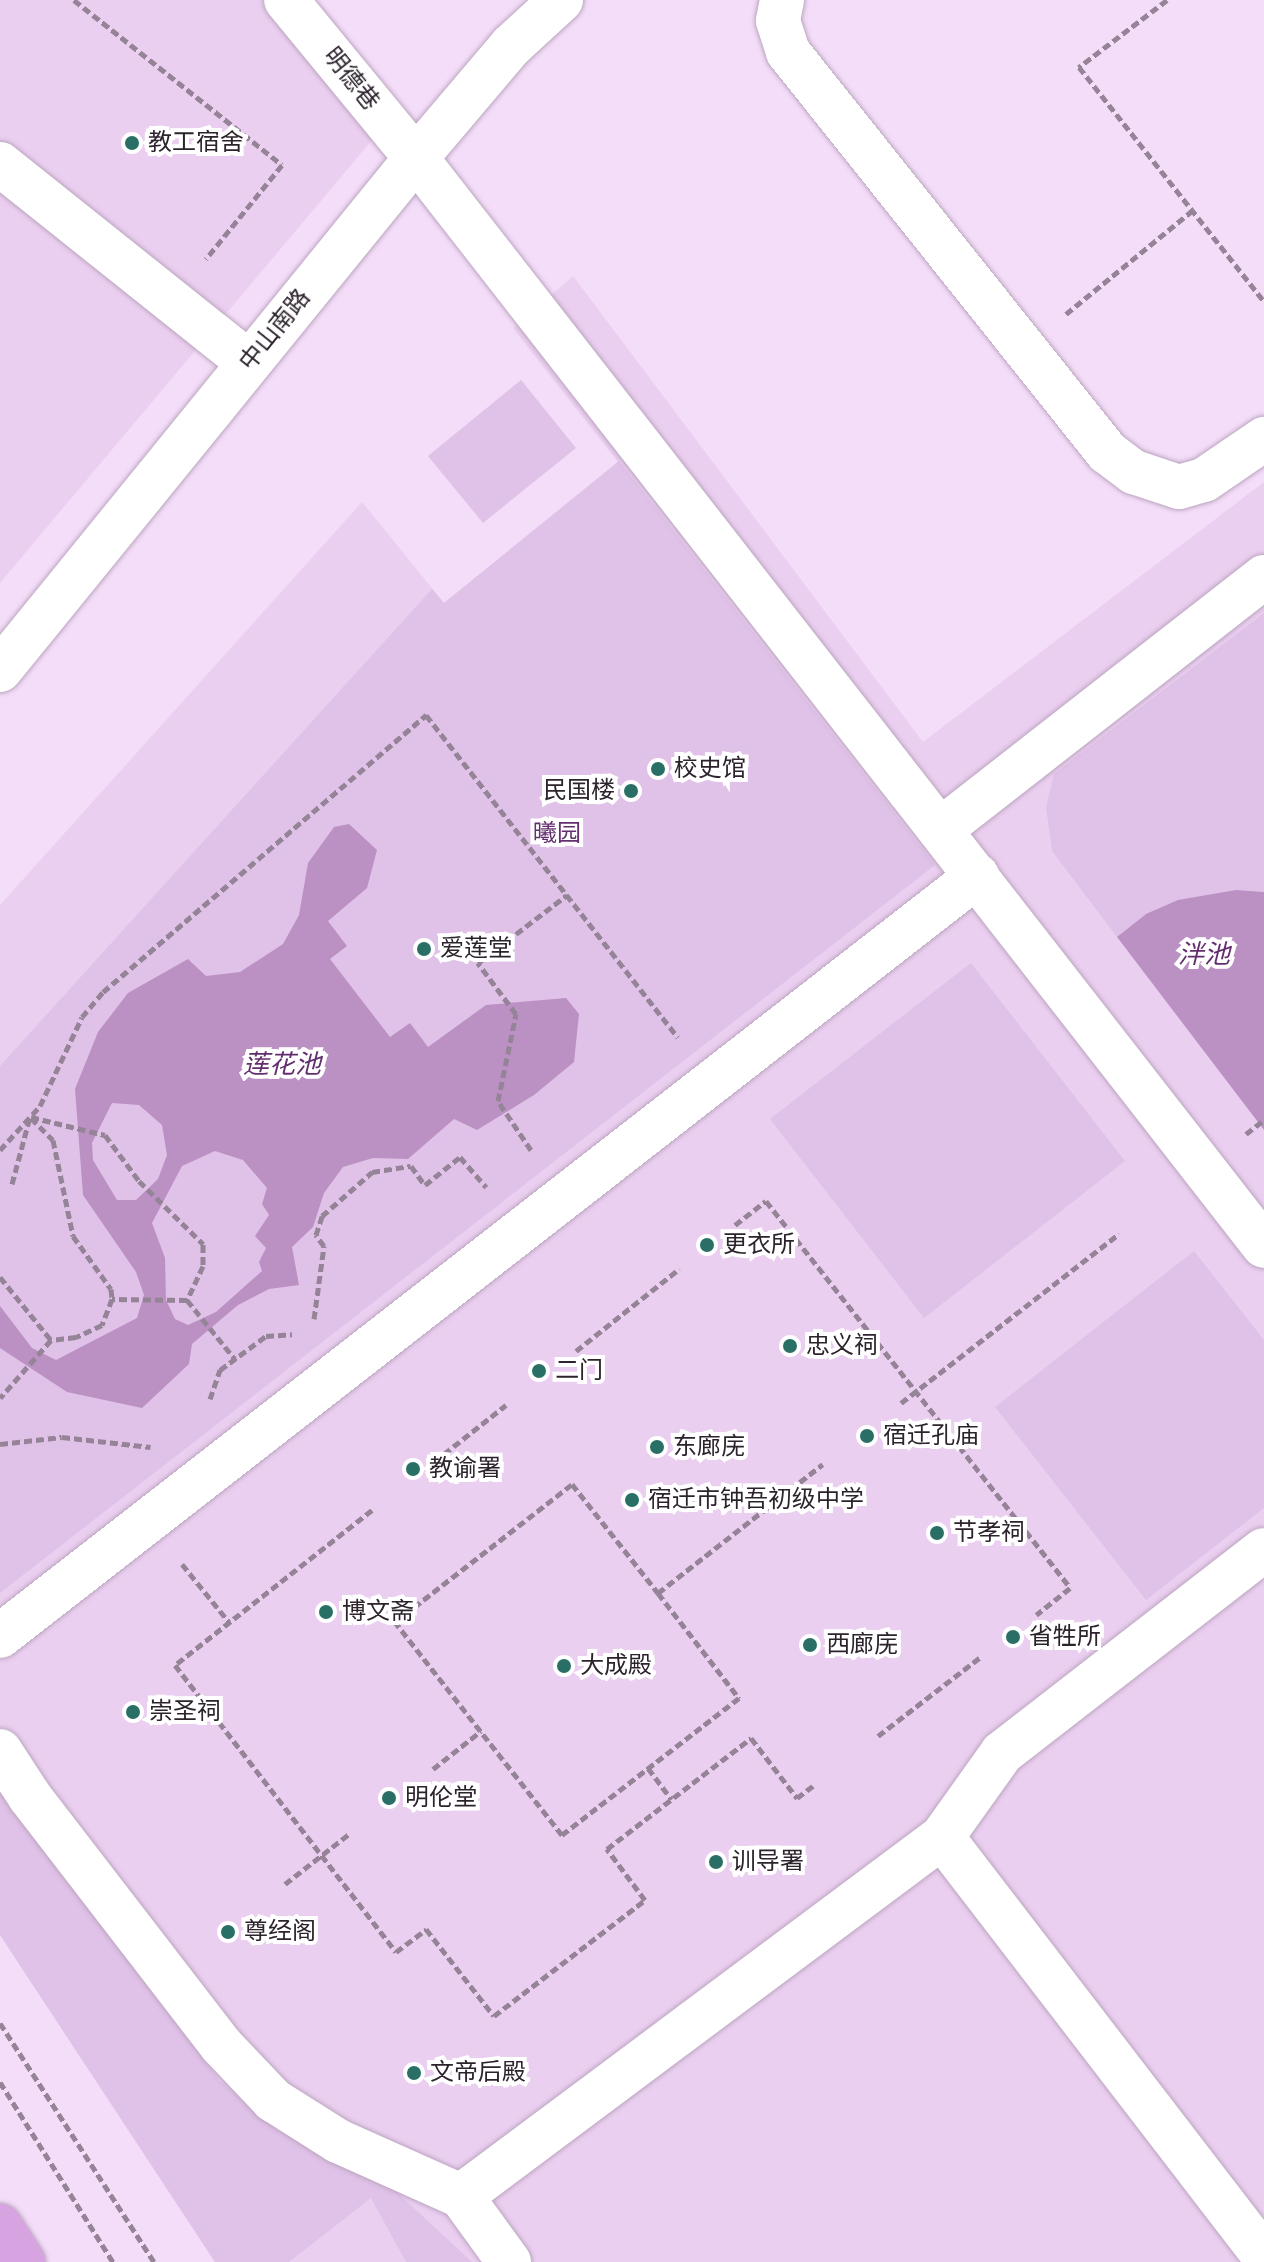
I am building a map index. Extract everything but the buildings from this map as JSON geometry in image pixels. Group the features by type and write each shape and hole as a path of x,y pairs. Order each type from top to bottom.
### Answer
{"main road":[{"path":"0,2226 23,2262"}],"street":[{"name":"明德巷","path":"286,0 416,158 1264,1246"},
{"name":"中山南路","path":"0,670 416,158 511,46 561,0"},
{"path":"782,0 778,21 788,52 1107,452 1157,482 1179,487 1204,480 1264,439"},
{"path":"0,164 248,362"},
{"path":"940,830 1264,577"},
{"path":"0,1636 977,876"},
{"path":"461,2196 942,1837 1002,1753 1264,1550"},
{"path":"0,1751 221,2045 273,2100 338,2141 461,2196 509,2262"},
{"path":"942,1837 1264,2256"}],"path":[{"path":"74,0 282,165 171,301"},
{"path":"1167,0 1079,67 1264,301"},
{"path":"1024,348 1192,211"},
{"path":"0,1150 40,1106 82,1017 103,992 426,715 714,1081"},
{"path":"537,1158 498,1101 516,1014 478,963 567,895"},
{"path":"30,1116 103,1134 139,1181 176,1221 203,1244 203,1266 187,1300"},
{"path":"12,1184 30,1116"},
{"path":"0,1398 51,1340 76,1337 102,1325 112,1299 111,1289 73,1236 53,1140 30,1116"},
{"path":"312,1333 324,1246 316,1235 322,1216 372,1172 411,1166 425,1185 460,1157 492,1195"},
{"path":"735,1225 766,1201 1070,1588 1036,1615"},
{"path":"901,1403 1119,1234"},
{"path":"576,1351 679,1269"},
{"path":"0,1277 51,1340"},
{"path":"112,1299 187,1300"},
{"path":"187,1300 235,1359"},
{"path":"207,1410 220,1370 266,1336 296,1334"},
{"path":"444,1454 506,1405"},
{"path":"0,1444 62,1437 158,1448"},
{"path":"658,1593 823,1464"},
{"path":"572,1484 658,1593 739,1698 562,1835 395,1622 572,1484"},
{"path":"372,1510 175,1665 396,1952 426,1929 494,2016 645,1900 607,1849 751,1738 797,1798 814,1785"},
{"path":"148,1521 229,1622"},
{"path":"878,1736 982,1656"},
{"path":"433,1769 481,1731"},
{"path":"648,1768 671,1799"},
{"path":"285,1884 349,1834"},
{"path":"0,2023 154,2262"},
{"path":"0,2082 113,2262"}],"shaded area":[{"path":"0,0 266,0 377,134 0,583"},
{"name":"宿迁市钟吾初级中学","path":"573,276 923,742 1264,482 1264,2262 215,2262 0,1935 0,905 362,502 444,603 618,462 513,328"}],"green space":[{"path":"521,380 576,448 483,523 428,456"},
{"name":"曦园","path":"619,461 935,865 0,1593 0,1066 432,589 444,603"},
{"path":"1264,613 1264,892 1236,890 1146,914 1117,937 1052,851 1046,807 1054,774"},
{"path":"971,963 1125,1161 924,1318 770,1119"},
{"path":"1194,1251 1264,1340 1264,1508 1146,1600 995,1407"},
{"path":"0,1788 219,2080 255,2110 388,2184 472,2262 406,2262 371,2198 289,2262 215,2262 0,1935"}],"water":[{"name":"莲花池","path":"349,824 377,850 367,888 328,921 347,946 330,959 390,1037 410,1023 428,1047 486,1005 566,998 579,1014 574,1062 534,1095 477,1130 454,1119 408,1159 373,1158 343,1167 324,1193 313,1227 292,1247 299,1285 269,1289 238,1305 192,1344 189,1364 142,1408 67,1392 0,1348 0,1306 32,1348 56,1360 137,1318 144,1295 136,1272 83,1195 75,1089 98,1032 128,993 188,959 206,976 240,972 283,944 299,915 308,863 334,827","holes":["112,1103 139,1105 162,1125 167,1155 158,1179 136,1200 117,1200 93,1160 92,1143","215,1151 243,1160 267,1188 262,1204 269,1215 255,1236 266,1248 259,1262 262,1271 216,1312 188,1325 175,1319 166,1300 165,1258 152,1223 182,1166"]},
{"name":"泮池","path":"1236,890 1264,892 1264,1130 1117,937 1146,914 1178,900"}],"place":[{"name":"教工宿舍","path":"132,143"},
{"name":"校史馆","path":"658,769"},
{"name":"民国楼","path":"631,791"},
{"name":"爱莲堂","path":"424,949"},
{"name":"更衣所","path":"707,1245"},
{"name":"忠义祠","path":"790,1346"},
{"name":"二门","path":"539,1371"},
{"name":"宿迁孔庙","path":"867,1436"},
{"name":"东廊庑","path":"657,1447"},
{"name":"教谕署","path":"413,1469"},
{"name":"宿迁市钟吾初级中学","path":"632,1500"},
{"name":"节孝祠","path":"937,1533"},
{"name":"博文斋","path":"326,1612"},
{"name":"省牲所","path":"1013,1637"},
{"name":"西廊庑","path":"810,1645"},
{"name":"大成殿","path":"564,1666"},
{"name":"崇圣祠","path":"133,1712"},
{"name":"明伦堂","path":"389,1798"},
{"name":"训导署","path":"716,1862"},
{"name":"尊经阁","path":"228,1932"},
{"name":"文帝后殿","path":"414,2073"}]}
